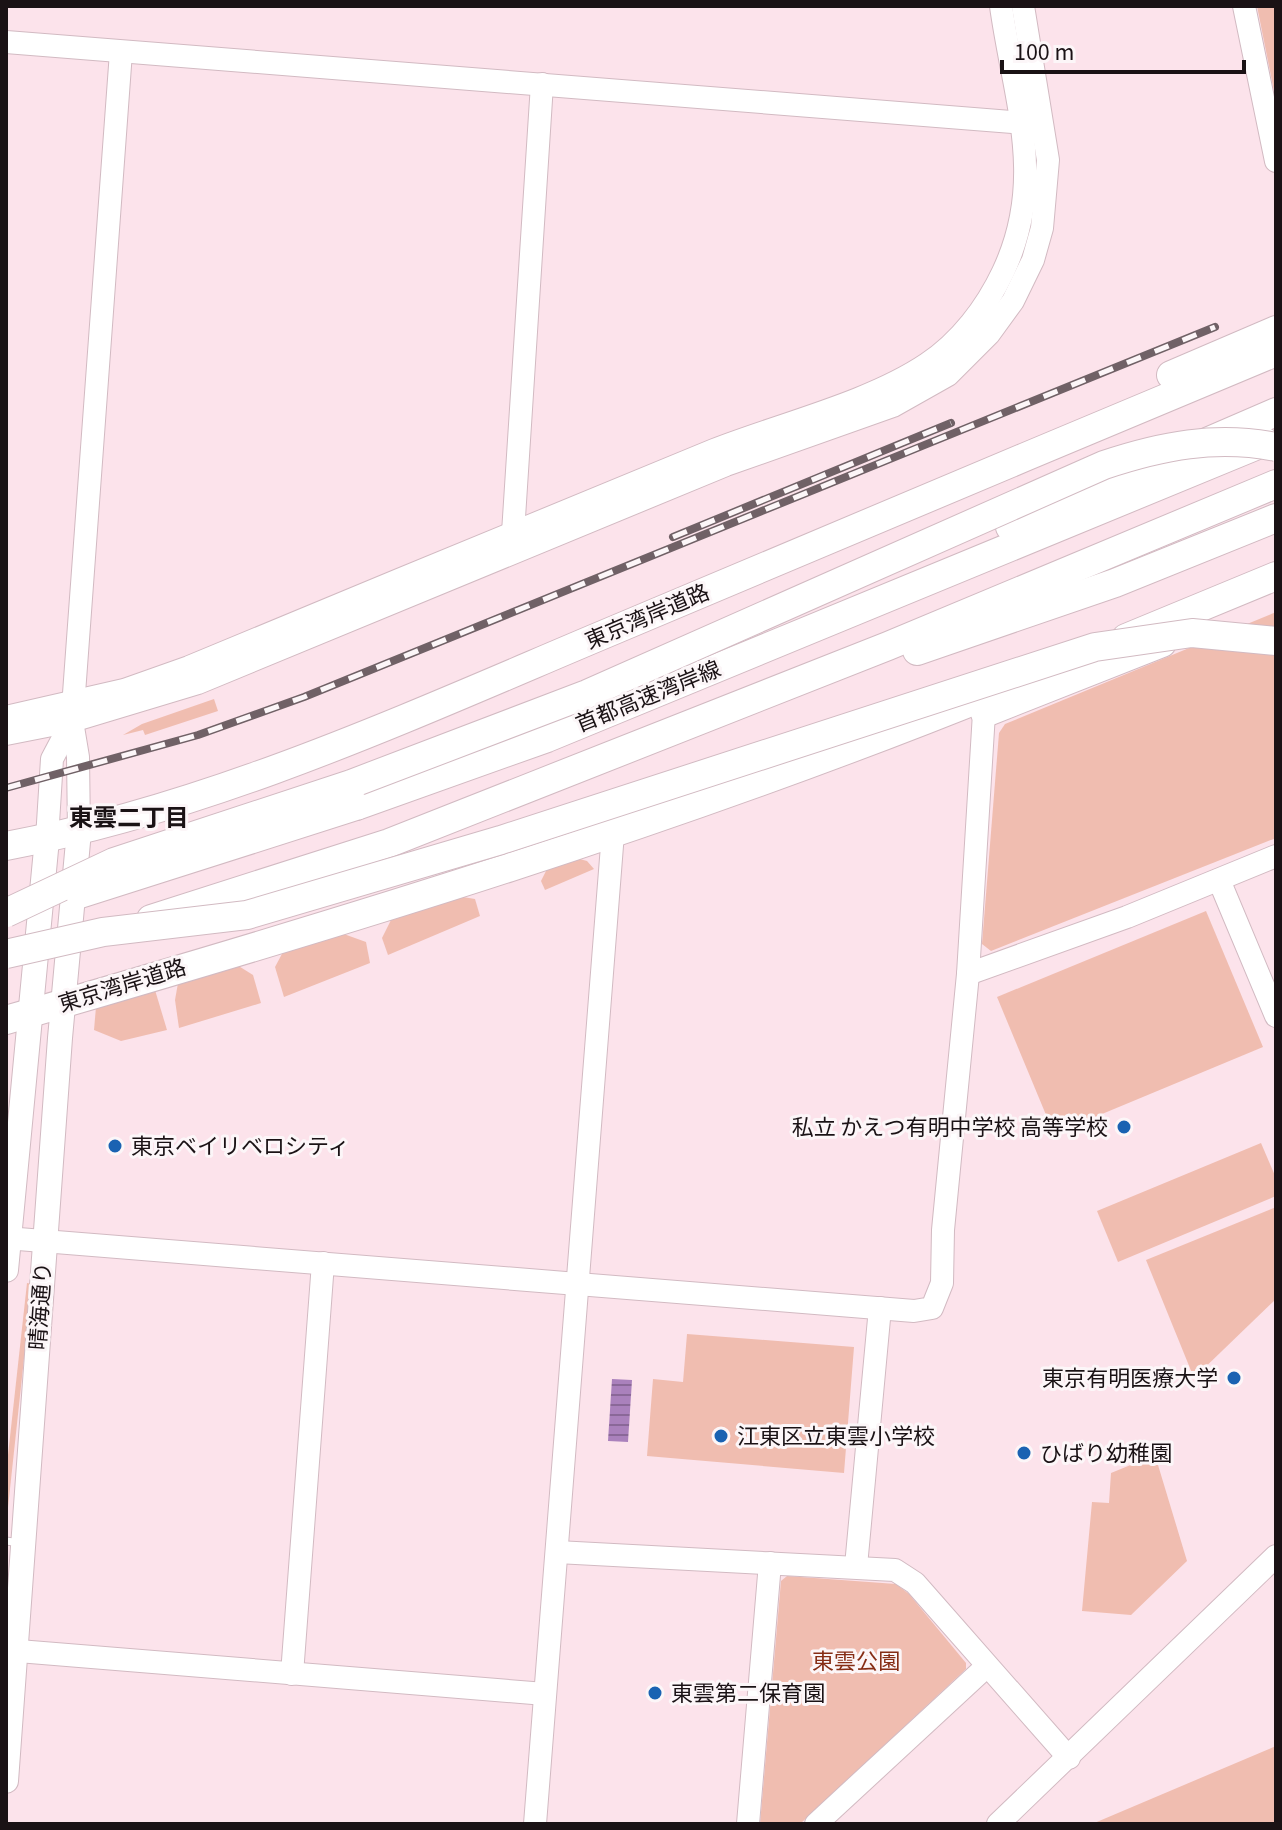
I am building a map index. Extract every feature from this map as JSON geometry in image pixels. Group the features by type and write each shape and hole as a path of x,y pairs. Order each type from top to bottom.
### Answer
{"highway":[{"path":"725,583 780,544 1276,330"},
{"name":"東京湾岸道路","path":"6,846 79,831 190,797 400,719 1276,352"},
{"path":"547,738 864,590 1276,412"},
{"name":"首都高速湾岸線","path":"6,914 356,806 547,738 1276,438"},
{"path":"6,914 114,862 351,784 574,700 1104,465 1185,444 1241,442 1276,447"},
{"name":"首都高速湾岸線","path":"6,954 103,932 389,843 888,646 1276,484"},
{"path":"560,777 611,765 874,665 1013,621 1276,518"},
{"name":"東京湾岸道路","path":"18,1017 293,938 774,777 941,714 1276,576"},
{"path":"774,777 984,713 1276,596"},
{"path":"103,932 247,915 348,886 631,799 947,692 1095,647 1192,633 1276,641"}],"main road":[{"name":"晴海通り","path":"6,1781 14,1542 45,1241 79,831"},
{"name":"晴海通り","path":"6,1270 18,1017 47,839"}],"street":[{"path":"6,734 74,712 189,667 717,449 889,384 944,351 980,310 1012,250 1024,201 1028,156 1001,6"},
{"path":"6,717 74,712 198,683 726,465 893,406 948,375 989,334 1013,301 1033,260 1042,228 1048,160 1023,6"},
{"path":"1244,6 1276,161"},
{"path":"6,42 1024,123"},
{"path":"79,831 74,712 121,52"},
{"path":"513,533 542,84"},
{"path":"47,839 52,759 74,712"},
{"path":"7,1238 925,1310 938,1301 968,974 984,713"},
{"path":"535,1824 613,833"},
{"path":"968,974 1276,856"},
{"path":"1219,880 1276,1016"},
{"path":"292,1674 323,1263"},
{"path":"856,1566 880,1308"},
{"path":"557,1552 895,1570 909,1577 1069,1758"},
{"path":"998,1824 1276,1556"},
{"path":"748,1824 770,1563"},
{"path":"11,1650 545,1694"},
{"path":"816,1824 987,1666"}],"green space":[{"path":"1257,6 1276,6 1276,101"},
{"path":"1276,612 1276,838 991,951 982,944 999,733 1005,724"},
{"path":"214,699 218,711 145,735 143,730 123,735 142,724"},
{"path":"576,858 587,861 594,869 545,890 541,881 549,865"},
{"path":"457,896 475,899 480,916 388,955 382,938 393,916"},
{"path":"1206,911 1263,1047 1054,1134 997,997"},
{"path":"341,933 366,942 370,963 284,997 275,967 283,952"},
{"path":"237,965 253,975 261,1003 179,1028 175,1000 178,983"},
{"path":"155,990 167,1030 121,1041 94,1030 96,1007"},
{"path":"1261,1143 1276,1178 1276,1196 1118,1262 1097,1211"},
{"path":"1276,1207 1276,1299 1194,1378 1146,1260"},
{"path":"27,1283 32,1284 6,1526 8,1455"},
{"path":"687,1334 854,1347 844,1473 647,1456 653,1379 683,1382"},
{"path":"1155,1455 1187,1561 1131,1615 1082,1611 1092,1502 1109,1503 1111,1473"},
{"name":"東雲公園","path":"787,1576 896,1584 909,1594 966,1663 966,1669 800,1824 760,1824 781,1581"},
{"path":"1276,1746 1276,1824 1092,1824"}],"shaded area":[{"path":"612,1379 632,1380 628,1442 608,1441"}],"railway":[{"path":"6,788 198,735 304,697 1215,327"},
{"path":"673,537 951,423"}],"place":[{"name":"私立 かえつ有明中学校 高等学校","path":"1124,1127"},
{"name":"東京ベイリベロシティ","path":"115,1146"},
{"name":"東京有明医療大学","path":"1234,1378"},
{"name":"江東区立東雲小学校","path":"721,1436"},
{"name":"ひばり幼稚園","path":"1024,1453"},
{"name":"東雲第二保育園","path":"655,1693"}],"district":[{"name":"東雲二丁目","path":"129,818"}]}
